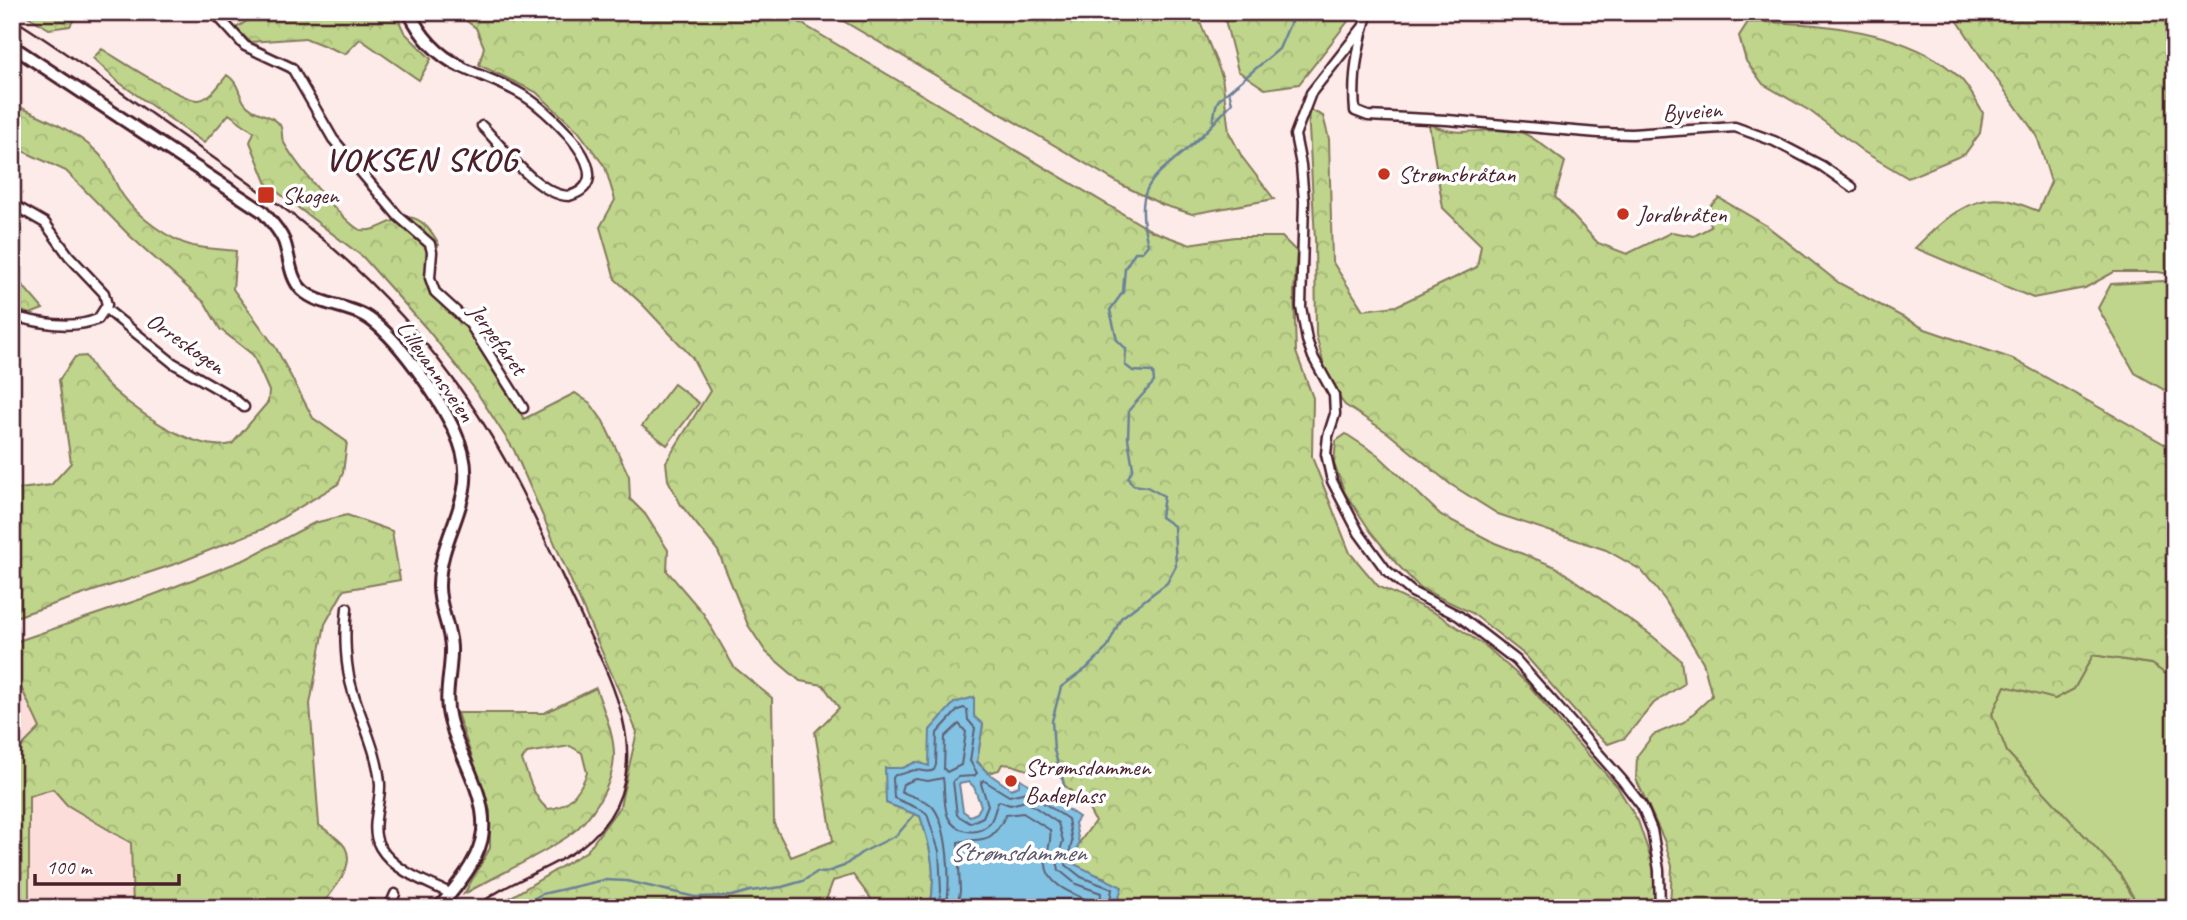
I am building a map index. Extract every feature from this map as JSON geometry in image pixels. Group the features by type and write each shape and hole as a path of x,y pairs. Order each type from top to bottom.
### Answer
{"street":[{"name":"Jerpefaret","path":"214,12 245,46 292,68 333,139 398,216 430,244 430,278 435,292 470,324 523,408"},
{"path":"409,12 430,44 444,57 520,93 557,122 587,161 589,183 577,194 569,196 552,192 537,184 482,126"},
{"path":"1368,12 1363,27 1311,93 1295,135 1304,201 1301,307 1303,327 1313,357 1334,395 1335,414 1326,454 1332,481 1359,533 1386,570 1412,592 1459,615 1516,660 1642,806 1652,830 1658,859 1660,908"},
{"name":"Byveien","path":"1363,27 1355,78 1355,111 1368,116 1632,134 1735,127 1774,141 1822,166 1852,187"},
{"name":"Lillevannsveien","path":"12,46 262,211 282,237 295,281 300,289 316,299 365,316 385,332 424,382 454,430 464,457 466,472 462,498 439,575 439,594 451,645 447,701 450,721 480,803 483,820 480,848 439,908"},
{"name":"Orreskogen","path":"12,204 45,223 69,256 104,293 106,309 173,363 232,397 244,407"},
{"path":"12,316 32,321 76,324 98,319 106,309"},
{"path":"347,608 349,681 377,767 380,786 376,819 377,842 385,855 402,869 450,893"},
{"path":"389,908 396,894"}],"shaded area":[{"path":"20,685 40,728 12,756 12,686"},
{"path":"53,789 67,805 131,843 133,908 29,908 29,796"}],"green space":[{"path":"21,12 78,12 70,26 49,29"},
{"path":"261,12 395,12 404,32 431,59 419,80 360,39 345,54 305,38 250,42 236,28"},
{"path":"432,12 782,12 1152,231 1188,244 1235,237 1282,237 1297,252 1294,291 1296,352 1313,398 1312,457 1350,553 1378,586 1439,615 1488,648 1528,684 1617,786 1638,821 1653,865 1656,908 1116,908 1106,878 1072,863 1079,843 1095,821 1086,804 1064,785 1061,767 1043,775 1002,764 999,770 988,773 977,761 983,725 974,717 974,698 929,766 916,762 903,768 886,768 886,803 920,816 924,828 933,872 930,908 878,908 853,875 833,881 823,908 606,908 585,903 556,908 493,908 587,851 620,806 637,732 514,450 474,388 426,328 363,257 267,184 250,142 254,132 229,114 204,143 117,81 93,58 102,49 191,99 207,97 227,75 236,84 248,106 280,125 283,141 296,160 313,183 356,228 369,230 410,217 427,227 439,245 429,254 426,265 431,289 437,300 466,324 524,419 575,393 590,403 603,421 629,476 630,499 645,514 668,550 667,571 703,613 734,667 772,698 774,824 791,857 833,841 815,732 839,708 823,685 800,681 766,652 748,625 718,551 681,505 668,480 666,462 710,391 692,357 615,279 600,227 615,200 605,167 578,131 536,92 479,65 484,47 476,28 461,17"},
{"path":"828,12 1196,12 1222,76 1229,132 1242,157 1274,199 1192,214 1163,205 1122,185"},
{"path":"1223,12 1352,12 1349,20 1299,84 1265,89 1238,71"},
{"path":"1952,12 2175,12 2175,275 2158,272 2114,272 2085,288 2033,298 1915,248 1945,220 1979,201 2006,200 2038,211 2051,182 2037,136"},
{"path":"1748,22 1831,27 1888,39 1914,48 1938,61 1966,85 1983,113 1980,133 1965,154 1908,178 1864,152 1810,111 1763,84 1746,61 1739,36"},
{"path":"12,104 59,125 91,147 104,160 130,205 164,233 193,246 236,251 233,289 276,348 313,418 347,442 343,473 338,484 265,528 178,563 12,618 12,490 51,485 71,463 59,380 75,357 86,356 113,390 144,414 199,442 232,444 268,402 269,391 253,355 220,329 205,303 130,236 66,171 12,146"},
{"path":"1308,109 1323,116 1329,139 1332,261 1363,310 1396,306 1477,267 1481,245 1443,208 1429,124 1441,129 1464,132 1520,132 1565,162 1555,197 1598,243 1627,254 1672,232 1694,236 1711,227 1708,208 1719,198 1767,226 1839,283 1925,329 2013,359 2175,450 2175,680 2151,664 2093,655 2074,689 2055,699 2005,686 1992,714 2007,752 2120,874 2139,908 1670,908 1672,866 1664,840 1636,779 1637,756 1653,735 1684,722 1712,696 1703,662 1665,600 1641,570 1606,550 1498,514 1450,484 1388,433 1345,405 1329,384 1316,335 1315,239"},
{"path":"12,273 43,309 30,314 12,308"},
{"path":"2163,281 2175,284 2175,396 2135,373 2098,308 2111,284"},
{"path":"674,384 699,403 667,445 642,426"},
{"path":"1346,434 1378,455 1441,515 1495,543 1556,567 1651,635 1681,660 1684,684 1654,703 1625,738 1608,744 1591,730 1525,655 1472,613 1420,588 1396,563 1345,493 1334,464 1336,441"},
{"path":"347,515 392,531 400,580 344,590 325,624 310,704 319,825 345,847 348,863 341,879 320,908 133,908 131,843 67,805 53,789 29,796 29,908 12,908 12,756 40,728 20,685 12,686 12,643 153,595 246,559 314,523"},
{"path":"2093,655 2151,664 2175,680 2175,908 2139,907 2120,874 2007,752 1992,714 2005,685 2055,699 2074,689"},
{"path":"596,688 614,747 610,778 600,800 576,830 464,894 490,848 490,811 457,713 544,713","holes":["570,746 582,753 587,773 581,786 568,802 548,809 535,793 522,760 527,753"]}],"water":[{"name":"Strømsdammen","path":"974,697 974,717 983,724 977,762 988,773 1011,789 1019,786 1019,778 1079,817 1075,823 1079,843 1072,863 1122,887 1116,908 1077,908 1070,905 1067,908 930,908 933,873 924,828 920,816 886,803 885,768 903,768 916,762 929,766 930,730 954,703","holes":["969,782 974,787 981,806 977,813 970,816 963,811 959,784"]}],"waterway":[{"path":"1055,794 1064,785 1054,750 1052,721 1061,687 1087,668 1107,648 1121,618 1167,583 1176,566 1174,526 1161,517 1164,496 1147,487 1133,485 1128,478 1133,468 1128,438 1129,410 1154,382 1153,372 1133,371 1125,365 1126,349 1117,340 1110,310 1123,292 1125,268 1135,252 1142,252 1148,245 1143,206 1151,182 1232,103 1229,91 1279,49 1295,12"},
{"path":"1213,121 1218,101 1229,91"},
{"path":"525,908 529,901 542,894 604,880 627,881 695,897 732,896 782,887 803,881 817,872 824,873 844,866 861,853 897,835 915,814"}],"railway":[{"path":"12,18 252,185 345,259 389,302 429,348 466,397 499,449 541,530 611,684 620,708 627,757 624,782 616,806 604,826 571,854 512,884 475,908"}],"place":[{"name":"Strømsbråtan","path":"1384,174"},
{"name":"Skogen","path":"266,195"},
{"name":"Jordbråten","path":"1623,214"},
{"name":"Strømsdammen Badeplass","path":"1011,781"}],"district":[{"name":"VOKSEN SKOG","path":"422,159"}]}
